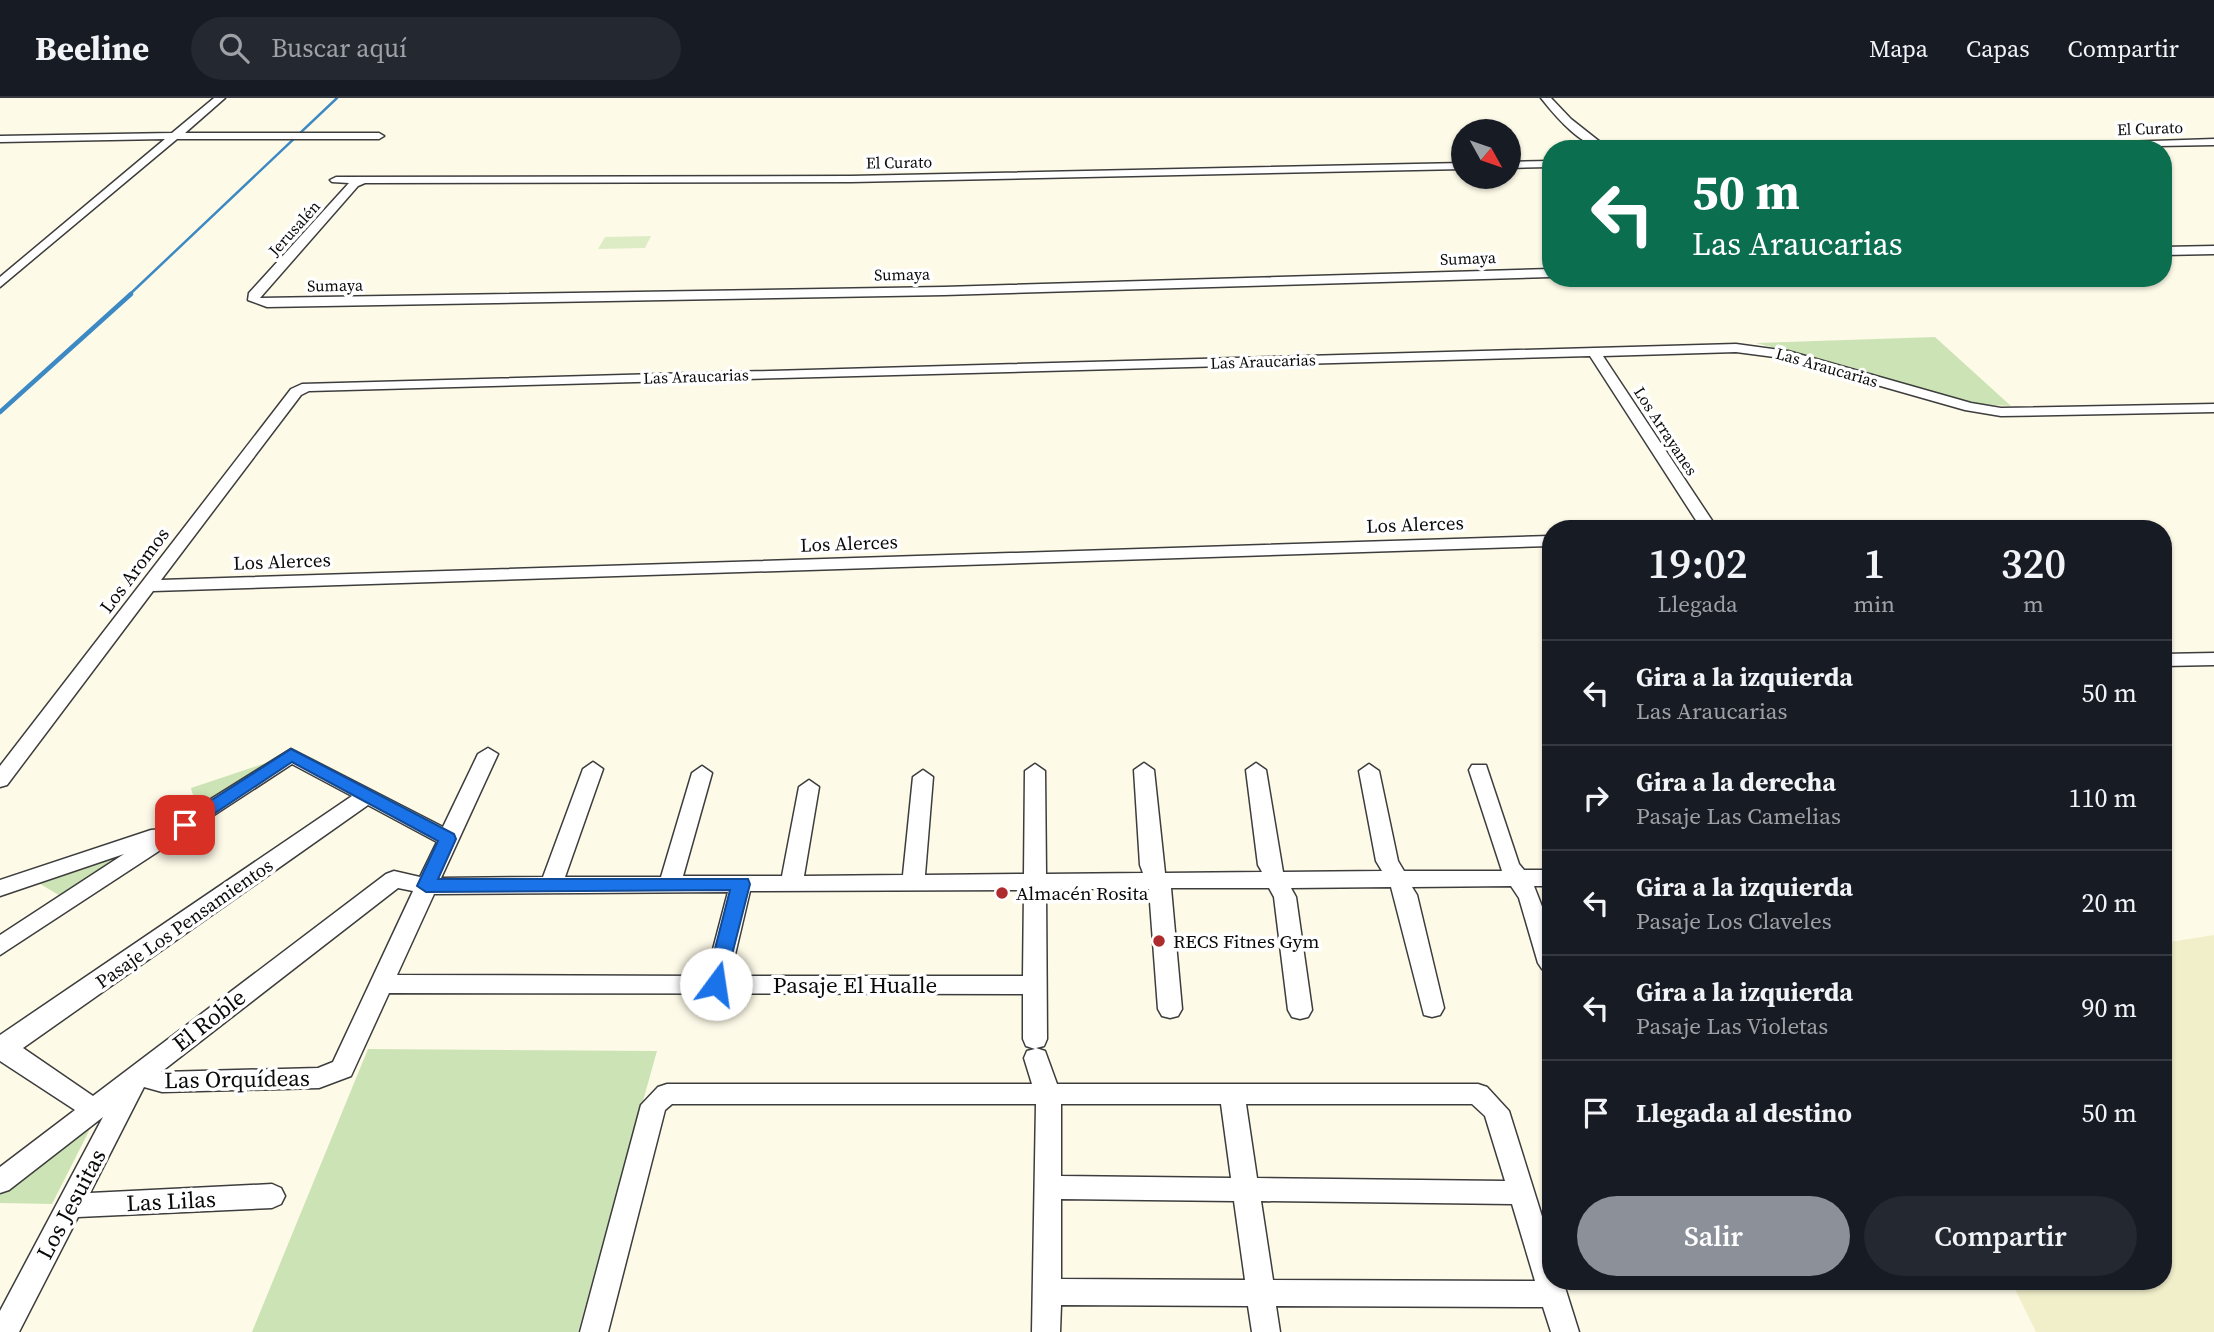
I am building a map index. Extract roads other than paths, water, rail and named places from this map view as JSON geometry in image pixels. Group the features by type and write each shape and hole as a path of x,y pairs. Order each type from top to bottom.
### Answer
{"street":[{"path":"0,283 220,98"},
{"path":"1546,98 1567,121 1592,140"},
{"path":"0,139 293,134 379,136"},
{"name":"El Curato","path":"2172,143 2214,142"},
{"path":"1521,165 1542,164"},
{"name":"El Curato","path":"336,180 865,178 1451,166"},
{"name":"Jerusalén","path":"254,300 254,296 354,184 363,180"},
{"path":"2172,251 2214,250"},
{"name":"Sumaya","path":"254,300 267,303 930,291 1542,273"},
{"name":"Las Araucarias","path":"303,388 1760,349 1970,407 2014,414 2214,408"},
{"name":"Los Arrayanes","path":"1594,352 1704,520"},
{"name":"Los Aromos","path":"0,780 296,392 303,388"},
{"name":"Los Alerces","path":"148,586 1542,541"},
{"path":"2172,660 2214,659"},
{"name":"Las Orquídeas","path":"138,1075 162,1082 319,1078 342,1069 488,754"},
{"path":"0,946 291,755 448,839"},
{"path":"551,885 593,769"},
{"path":"1144,770 1151,865 1163,895 1170,1009"},
{"path":"1256,770 1269,865 1285,897 1300,1010"},
{"path":"1479,770 1509,865 1530,897 1542,937"},
{"path":"1035,771 1035,1048 1048,1094 1046,1332"},
{"path":"1369,771 1387,861 1406,895 1432,1008"},
{"path":"670,884 702,773"},
{"path":"913,882 923,777"},
{"path":"792,883 809,787"},
{"name":"Pasaje Los Pensamientos","path":"1,1048 368,795"},
{"path":"0,888 185,825"},
{"path":"426,886 1542,878"},
{"name":"El Roble","path":"0,1182 394,879 426,886"},
{"path":"716,984 741,884"},
{"name":"Pasaje El Hualle","path":"383,984 1034,985"},
{"path":"1,1048 94,1110"},
{"name":"Los Jesuitas","path":"4,1332 138,1075"},
{"path":"594,1332 654,1105 667,1094 1478,1094 1496,1111 1542,1258"},
{"path":"1232,1095 1266,1332"},
{"path":"1048,1187 1522,1193"},
{"name":"Las Lilas","path":"70,1206 272,1196"},
{"path":"1552,1290 1565,1332"},
{"path":"1046,1292 1553,1294"}],"waterway":[{"path":"129,295 337,98"},
{"path":"0,412 131,294"}],"place":[{"name":"Almacén Rosita","path":"1002,893"},
{"name":"RECS Fitnes Gym","path":"1159,941"}]}
